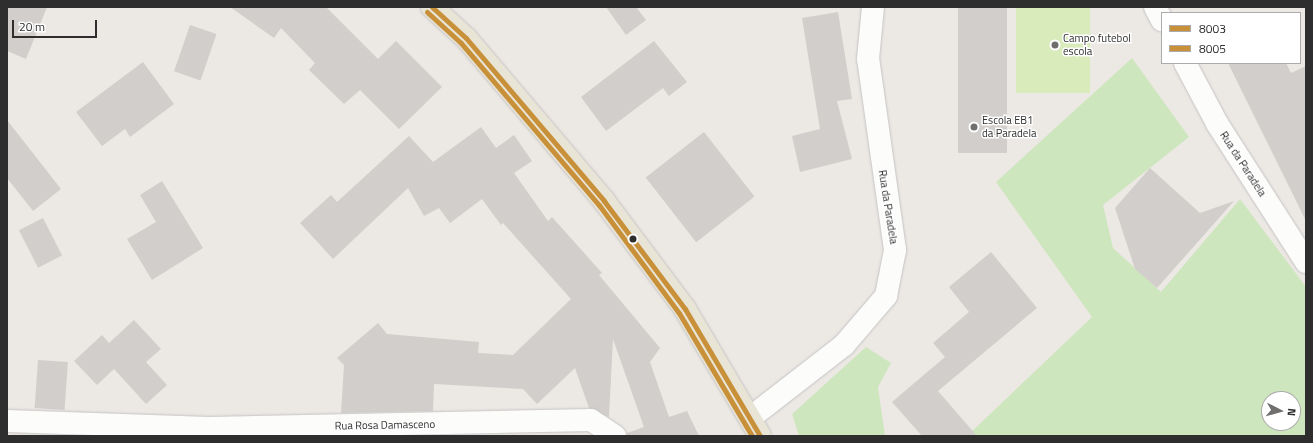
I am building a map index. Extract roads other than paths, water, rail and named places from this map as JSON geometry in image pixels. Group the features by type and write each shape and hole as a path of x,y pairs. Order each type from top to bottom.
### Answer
{"main road":[{"path":"432,7 466,38 604,201 685,309 755,427"}],"street":[{"name":"Rua da Paradela","path":"755,427 844,345 886,296 895,250 868,59 873,7"},
{"path":"1155,7 1161,18"},
{"name":"Rua da Paradela","path":"1186,64 1218,125 1306,262"},
{"name":"Rua Rosa Damasceno","path":"7,421 209,428 591,420 615,436"}],"place":[{"name":"Campo futebol escola","path":"1055,45"},
{"name":"Escola EB1 da Paradela","path":"974,127"}]}
